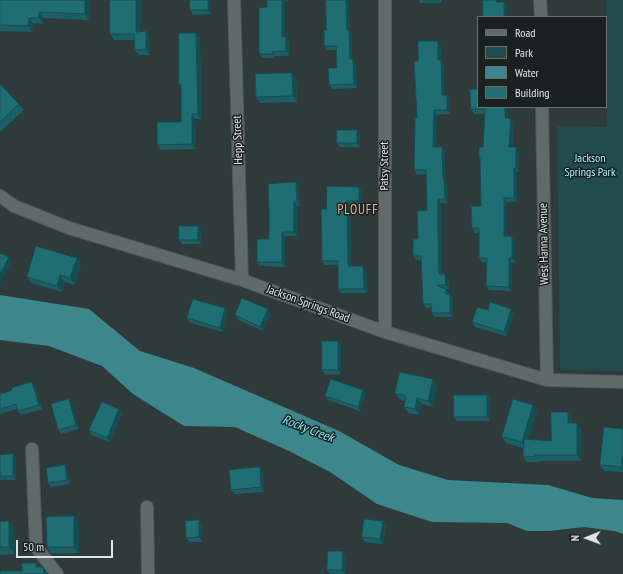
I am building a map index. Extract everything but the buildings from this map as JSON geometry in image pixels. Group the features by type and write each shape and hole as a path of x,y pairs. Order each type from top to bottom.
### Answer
{"street":[{"name":"Hepp Street","path":"234,0 242,280"},
{"name":"Patsy Street","path":"385,0 385,332"},
{"path":"540,0 541,16"},
{"name":"West Hanna Avenue","path":"542,108 547,380"},
{"name":"Jackson Springs Road","path":"0,196 14,206 69,228 242,280 385,332 547,380 623,382"},
{"path":"32,449 36,547 57,574"},
{"path":"147,507 148,574"}],"green space":[{"name":"Jackson Springs Park","path":"606,0 623,0 623,371 560,370 557,126 607,127"}],"water":[{"name":"Rocky Creek","path":"0,295 89,309 140,351 194,368 339,431 399,465 448,480 548,485 592,498 623,500 623,534 614,531 584,527 550,531 527,531 507,523 432,522 377,504 330,472 289,451 235,427 184,426 133,394 102,366 49,346 0,340"}],"district":[{"name":"PLOUFF","path":"358,210"}]}
